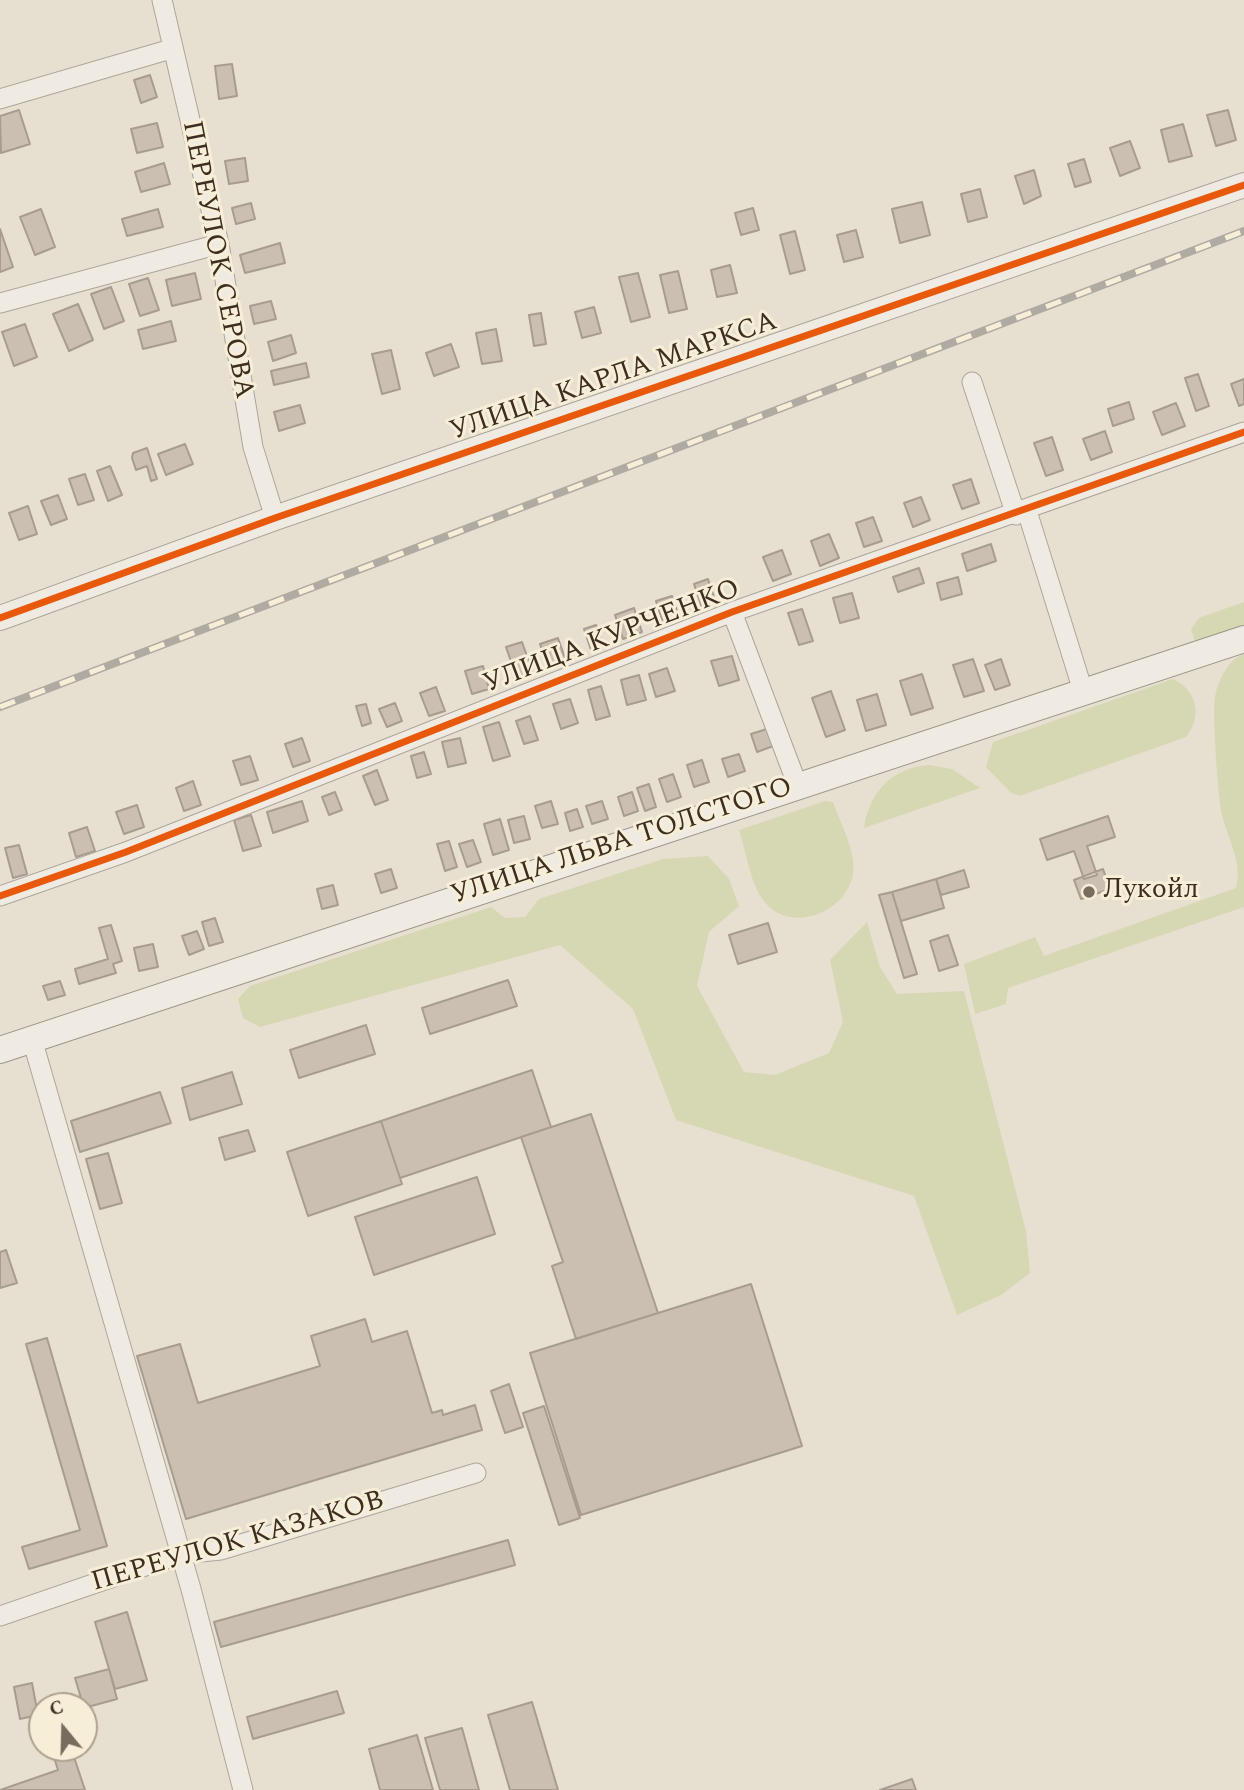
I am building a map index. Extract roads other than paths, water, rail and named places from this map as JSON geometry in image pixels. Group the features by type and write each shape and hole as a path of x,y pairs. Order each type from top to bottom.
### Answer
{"main road":[{"name":"УЛИЦА ЛЬВА ТОЛСТОГО","path":"0,1050 797,784 1244,639"}],"street":[{"name":"ПЕРЕУЛОК СЕРОВА","path":"162,0 171,48 219,244 253,447 275,518"},
{"path":"0,99 171,48"},
{"name":"УЛИЦА КАРЛА МАРКСА","path":"0,618 275,518 1244,185"},
{"path":"0,303 219,244"},
{"path":"972,382 1083,691"},
{"name":"УЛИЦА КУРЧЕНКО","path":"0,896 126,852 732,612 1021,513 1244,432"},
{"path":"732,612 797,784"},
{"path":"32,1040 180,1554 243,1790"},
{"name":"ПЕРЕУЛОК КАЗАКОВ","path":"0,1616 180,1554 221,1550 477,1473"}],"railway":[{"path":"0,707 1244,231"}],"place":[{"name":"Лукойл","path":"1089,892"}]}
